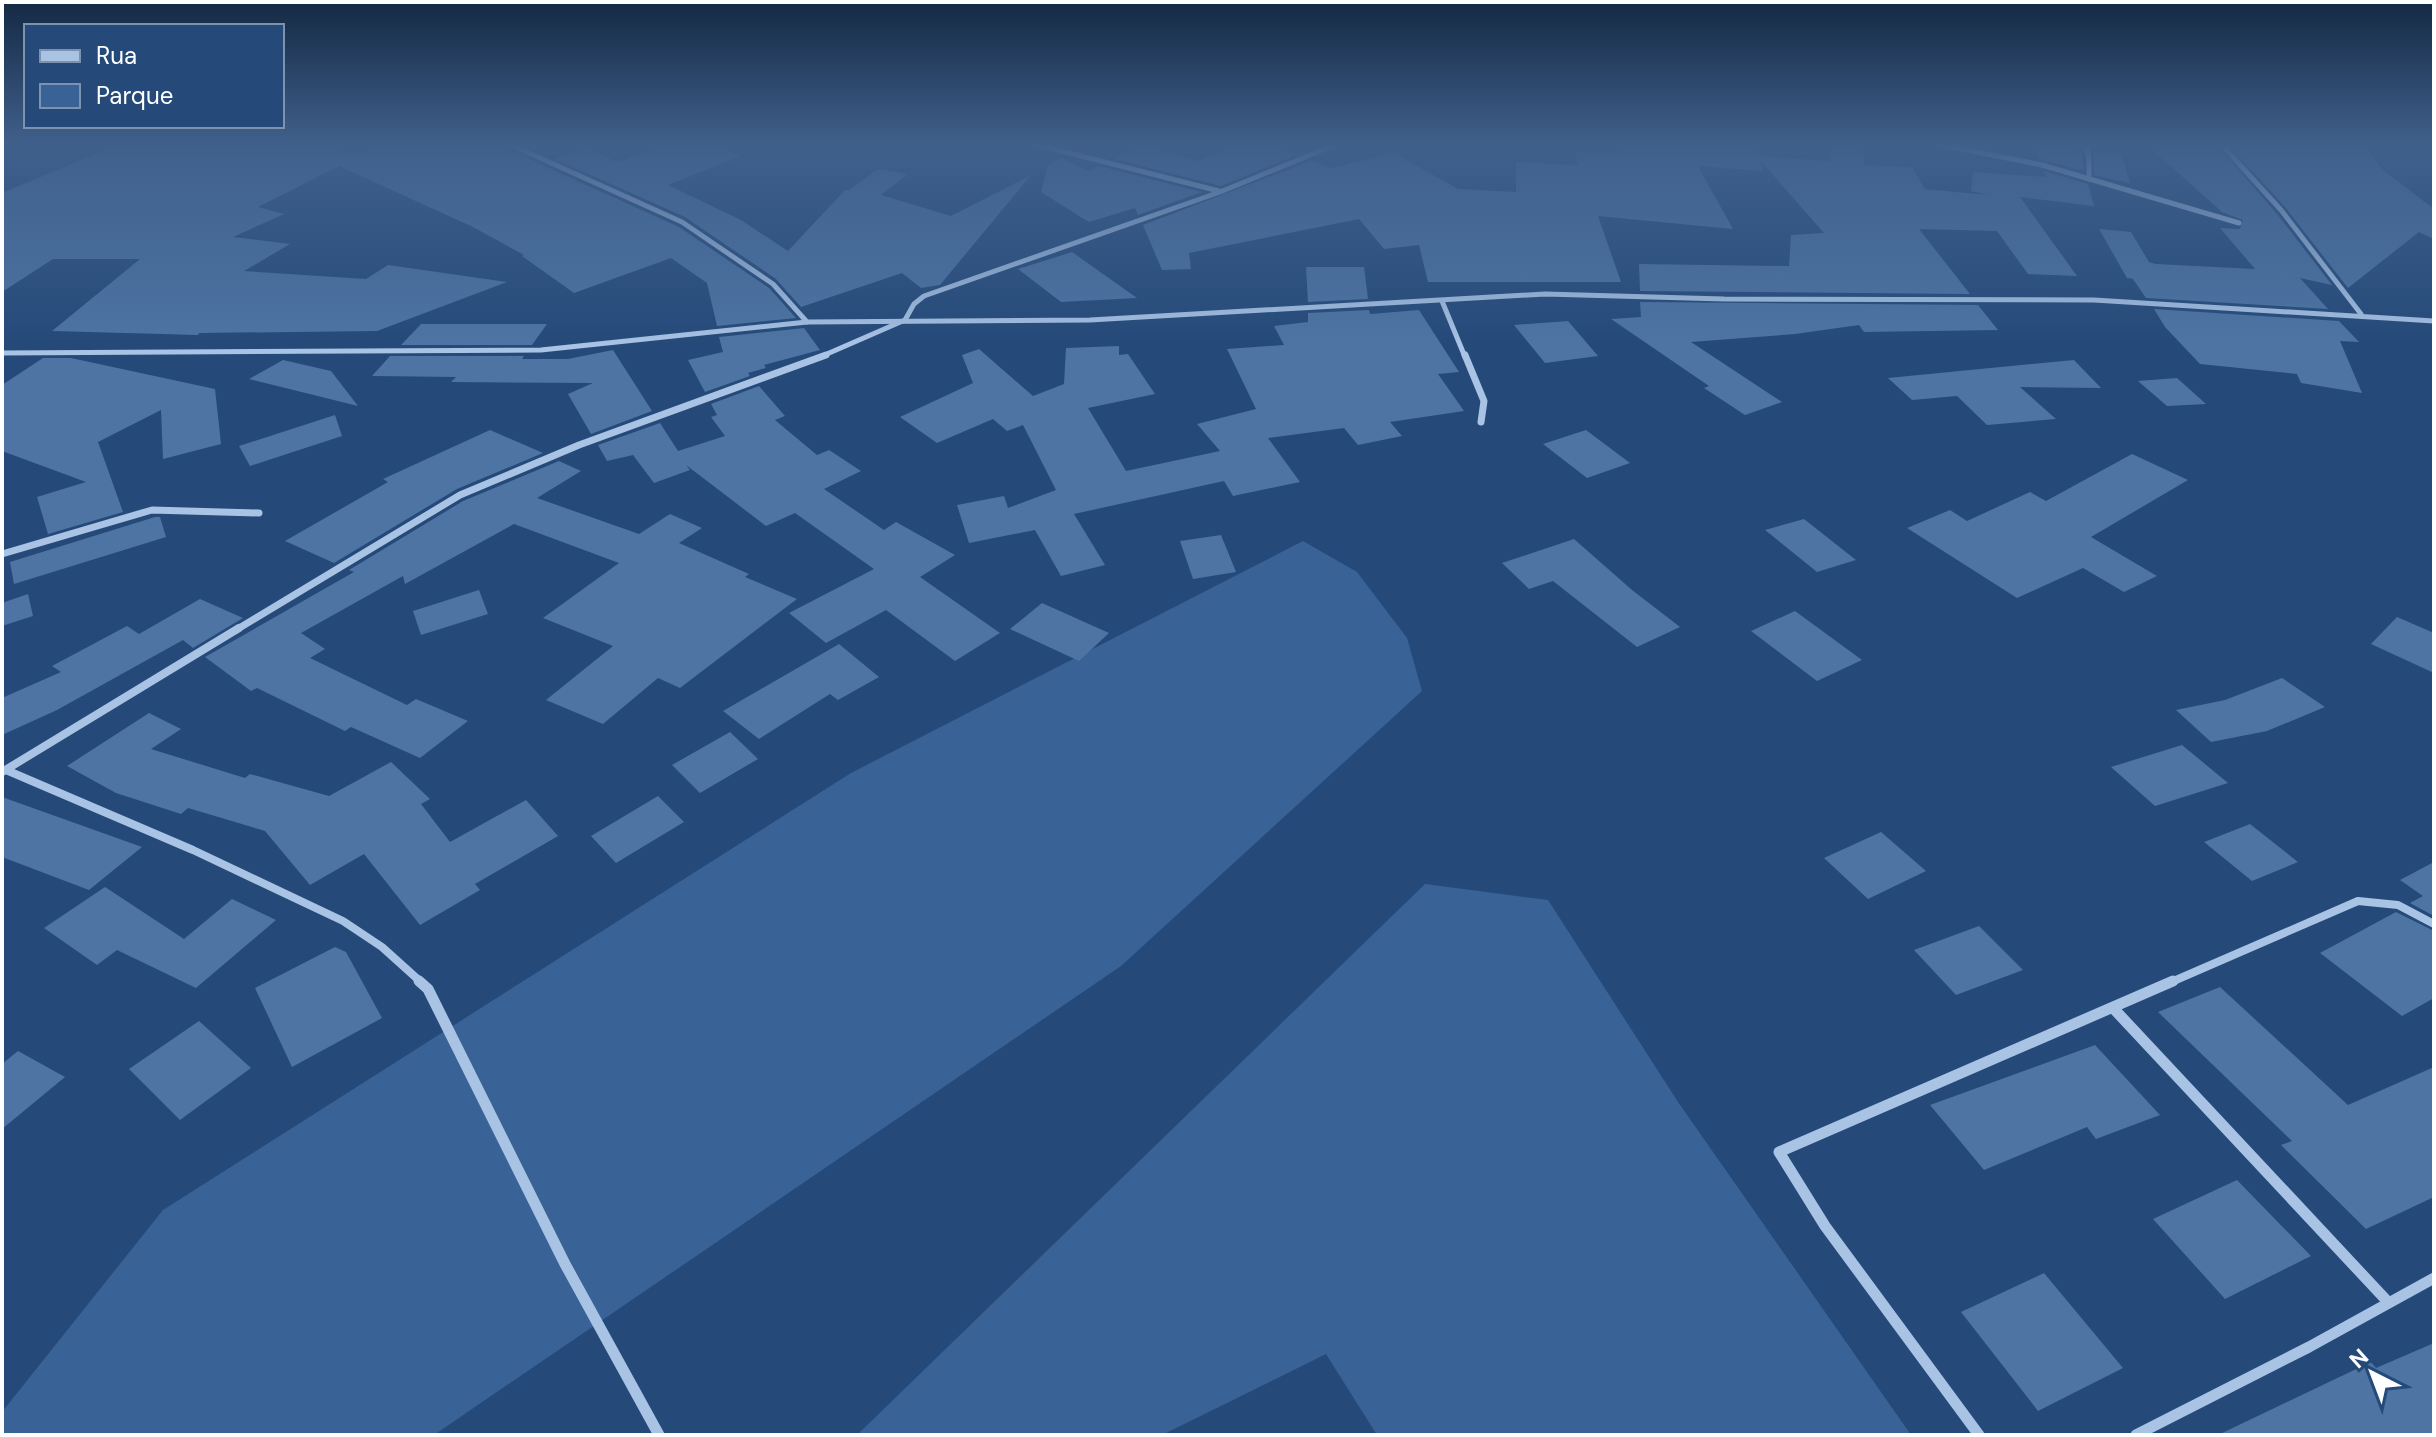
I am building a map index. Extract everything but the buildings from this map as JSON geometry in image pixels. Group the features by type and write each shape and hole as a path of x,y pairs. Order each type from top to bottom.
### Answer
{"street":[{"path":"658,211 682,222 773,284 807,322"},
{"path":"4,771 460,495 579,445 816,359 905,320 914,304 924,296 1166,211"},
{"path":"2198,211 2239,223"},
{"path":"2282,211 2361,314"},
{"path":"2,353 541,350 807,322 1090,320 1545,294 1724,299 2094,300 2361,314 2434,321"},
{"path":"1442,301 1484,401 1481,422"},
{"path":"2,554 152,510 259,513"},
{"path":"4,771 193,850 343,921 428,989 565,1264 659,1435"},
{"path":"1979,1435 1825,1226 1779,1152 2358,901 2385,900 2424,916 2434,924"},
{"path":"2114,1009 2388,1302"},
{"path":"2136,1435 2309,1347 2434,1278"}],"green space":[{"path":"1303,541 1357,572 1407,638 1422,691 1121,966 434,1435 2,1435 2,1412 163,1210 851,773"},
{"path":"1425,884 1548,900 1678,1102 1911,1435 1377,1435 1326,1354 1162,1435 857,1435"}]}
